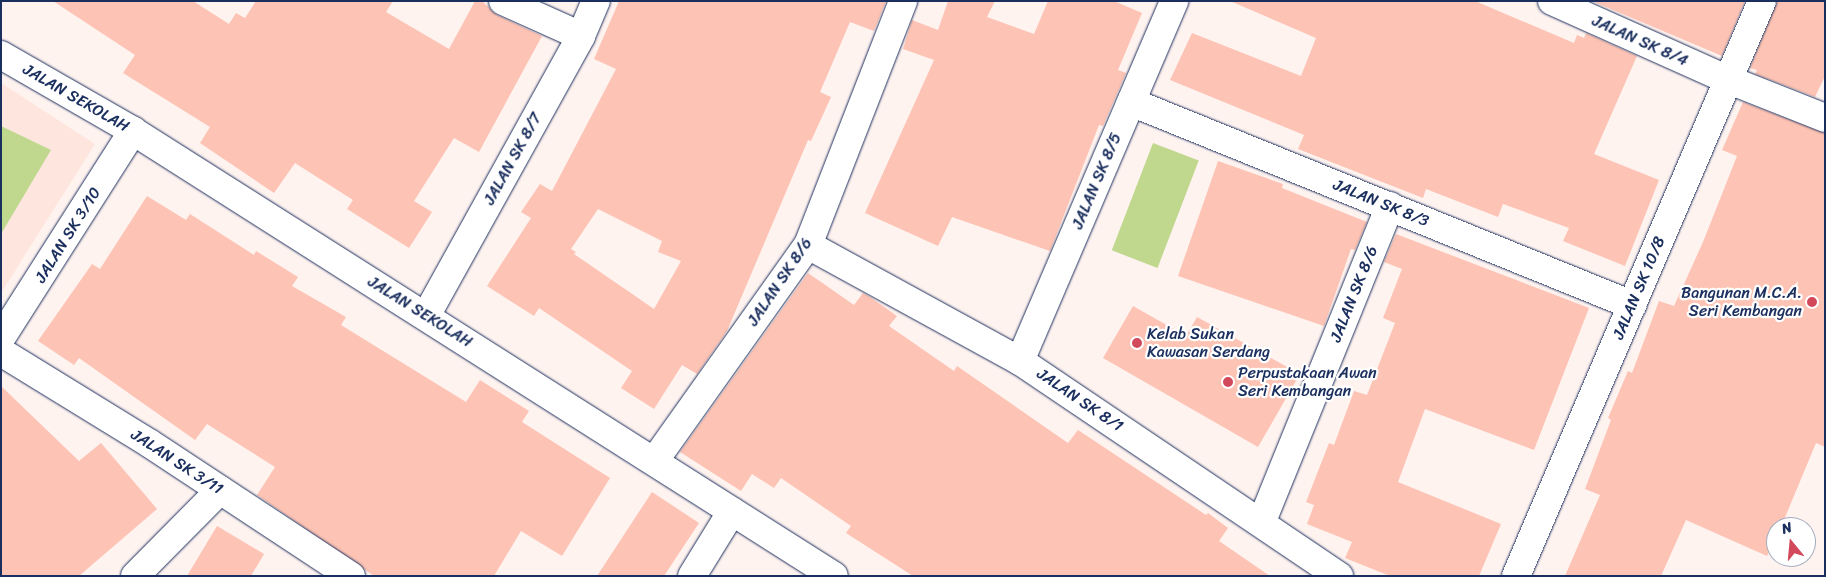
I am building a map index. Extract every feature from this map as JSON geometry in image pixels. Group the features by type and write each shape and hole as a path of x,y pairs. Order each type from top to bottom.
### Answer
{"street":[{"path":"503,1 581,36"},
{"name":"JALAN SK 8/7","path":"426,316 581,36 596,1"},
{"name":"JALAN SK 8/6","path":"656,460 808,245 902,1"},
{"name":"JALAN SK 8/5","path":"1020,361 1174,1"},
{"name":"JALAN SK 8/4","path":"1552,1 1729,80 1825,118"},
{"name":"JALAN SK 10/8","path":"1516,576 1762,1"},
{"name":"JALAN SEKOLAH","path":"1,55 133,131 656,460 834,576"},
{"name":"JALAN SK 8/3","path":"1131,102 1632,305"},
{"name":"JALAN SK 3/10","path":"1,338 133,131"},
{"name":"JALAN SK 8/6","path":"1262,521 1390,206"},
{"name":"JALAN SK 8/1","path":"808,245 1020,361 1262,521 1339,576"},
{"name":"JALAN SK 3/11","path":"1,352 352,576"},
{"path":"135,576 220,490"},
{"path":"692,576 732,511"}],"shaded area":[{"path":"1,83 95,144 1,293"}],"green space":[{"path":"1,126 51,150 1,234"},
{"path":"1153,143 1199,161 1158,268 1112,250"}],"building":[{"path":"53,1 193,1 229,24 236,13 245,18 256,1 393,1 386,12 449,49 475,1 482,1 497,15 542,36 479,152 454,138 414,201 432,212 409,248 347,209 353,200 295,163 274,193 200,143 210,127 123,73 135,55"},
{"path":"619,1 886,1 874,31 850,22 820,92 831,97 811,141 808,140 727,331 697,374 682,365 654,409 621,388 632,371 539,308 534,316 487,286 531,218 521,212 540,184 552,191 616,69 594,59","holes":["598,209 662,241 658,252 681,261 654,309 574,254 576,252 571,249"]},
{"path":"948,1 995,1 987,17 1034,34 1048,1 1114,1 1142,13 1118,70 1126,73 1103,126 1099,125 1050,251 952,217 938,246 865,213 934,60 903,49 912,20 938,30"},
{"path":"1230,1 1475,1 1574,43 1577,35 1584,38 1586,33 1637,56 1594,154 1659,180 1625,266 1563,241 1569,228 1503,204 1498,217 1426,189 1423,198 1298,149 1304,135 1170,80 1192,33 1301,76 1316,38"},
{"path":"1592,1 1745,1 1722,56"},
{"path":"1777,1 1825,1 1825,76 1815,97 1755,74 1757,70 1750,68"},
{"path":"1743,102 1825,133 1825,447 1816,443 1785,517 1766,517 1766,556 1686,520 1661,576 1565,576 1600,495 1585,489 1611,420 1608,418 1628,371 1632,373 1659,301 1674,306 1703,242 1737,156 1722,150"},
{"path":"1218,161 1283,184 1282,188 1367,222 1355,250 1351,249 1324,326 1178,276"},
{"path":"147,196 186,220 190,214 254,255 256,251 298,277 292,286 346,317 341,325 466,402 480,380 529,411 522,422 610,478 562,556 521,531 494,576 374,576 257,495 275,467 207,424 195,440 79,358 74,365 38,341 92,264 100,269"},
{"path":"1396,234 1589,308 1534,450 1425,409 1398,482 1501,524 1479,576 1390,576 1345,558 1352,542 1307,524 1314,505 1306,502 1329,443 1334,445 1354,391 1367,395 1395,323 1383,318 1402,269 1384,262"},
{"path":"808,273 854,305 863,293 870,297 897,316 889,326 954,371 957,366 1068,443 1078,430 1206,515 1208,513 1228,528 1219,541 1270,576 913,576 846,533 851,526 781,478 774,488 752,474 741,491 680,452"},
{"name":"Perpustakaan Awan Seri Kembangan","path":"1133,306 1186,336 1197,317 1300,374 1258,447 1103,358"},
{"path":"1,386 79,461 101,443 157,509 79,576 1,576"},
{"path":"652,492 699,523 664,576 597,576"},
{"path":"217,526 264,554 251,576 187,576"}],"place":[{"name":"Bangunan M.C.A. Seri Kembangan","path":"1812,302"},
{"name":"Kelab Sukan Kawasan Serdang","path":"1137,343"},
{"name":"Perpustakaan Awan Seri Kembangan","path":"1228,382"}]}
